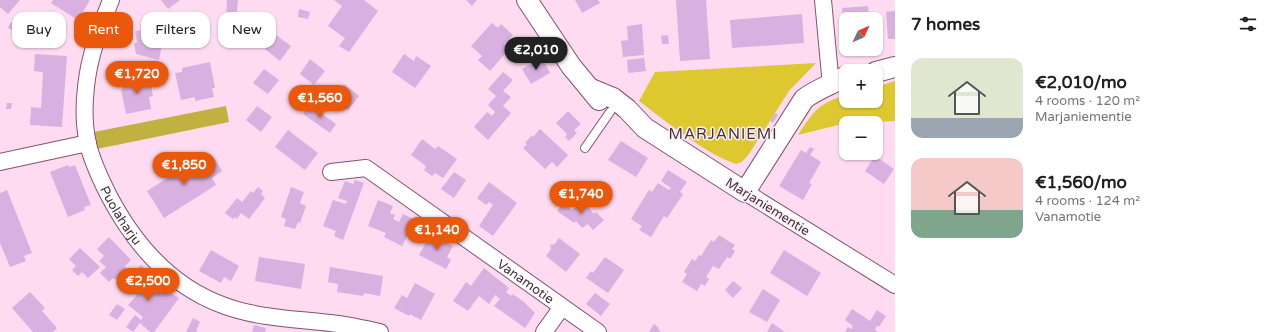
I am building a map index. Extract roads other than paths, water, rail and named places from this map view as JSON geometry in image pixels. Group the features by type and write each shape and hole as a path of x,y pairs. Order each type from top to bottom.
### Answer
{"street":[{"name":"Puolaharju","path":"111,0 97,37 86,87 85,113 88,143 105,187 127,227 154,260 177,280 202,296 226,306 267,316 340,324 380,332"},
{"name":"Marjaniementie","path":"527,0 571,66 610,112 619,118 642,126 895,285"},
{"path":"824,0 839,72"},
{"path":"883,70 895,67"},
{"path":"745,192 798,106 812,93 839,83"},
{"name":"Marjaniementie","path":"591,89 613,98 627,109 642,126"},
{"path":"0,162 88,143"},
{"name":"Vanamotie","path":"331,172 366,168 598,332"},
{"path":"544,332 562,307"}],"lane":[{"path":"585,148 610,112"}],"district":[{"name":"MARJANIEMI","path":"723,134"}]}
